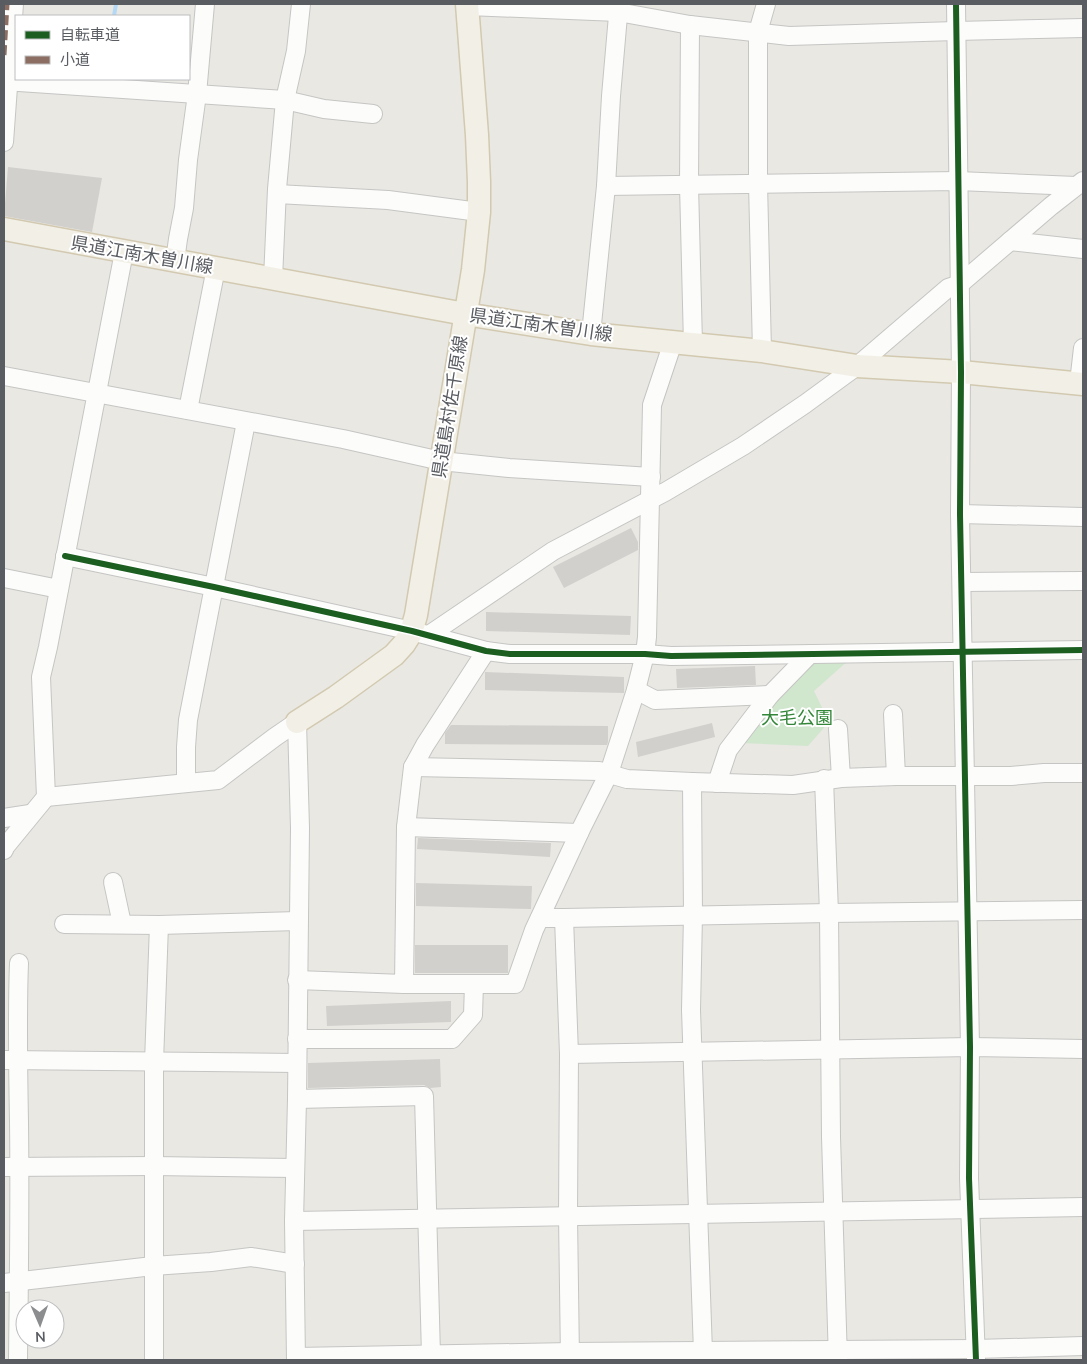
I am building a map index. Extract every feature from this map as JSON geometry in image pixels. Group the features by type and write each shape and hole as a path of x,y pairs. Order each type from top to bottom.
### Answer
{"main road":[{"name":"県道島村佐千原線","path":"297,722 394,655 404,644 420,633 416,615 473,270 479,212 477,135 467,5"},
{"name":"県道江南木曽川線","path":"4,229 465,314 591,334 762,351 857,366 961,372 1081,383"}],"street":[{"path":"4,142 6,82 14,4"},
{"path":"175,261 184,208 205,4"},
{"path":"273,279 277,194 285,100 296,51 301,4"},
{"path":"762,351 758,183 758,32 766,4"},
{"path":"956,4 961,372 960,514 970,1047 969,1178 976,1355"},
{"path":"467,5 618,8 690,25 789,36 1083,28"},
{"path":"591,334 606,186 618,8"},
{"path":"297,980 404,984 515,984 540,918 579,833 609,774 636,690 647,637 652,405 683,343 689,185 690,25"},
{"path":"6,82 285,100 324,109 373,114"},
{"path":"606,186 758,183 1080,183"},
{"path":"420,633 553,552 650,500 744,446 857,366 948,288 960,284 1080,183"},
{"path":"277,194 388,200 479,212"},
{"path":"1010,240 1083,249"},
{"path":"46,797 41,676 124,252"},
{"path":"188,410 216,268"},
{"path":"1081,383 1083,348"},
{"path":"4,376 343,439 442,461 509,468 651,477"},
{"path":"186,783 188,720 246,422"},
{"path":"960,514 1083,517"},
{"path":"65,556 214,586 420,633 486,651 510,654 645,654 671,656 1083,650"},
{"path":"4,578 59,589"},
{"path":"962,582 1083,581"},
{"path":"404,984 406,827 413,767 425,745 486,651"},
{"path":"717,783 728,750 770,695 810,654"},
{"path":"636,690 655,700 770,695"},
{"path":"893,714 896,776"},
{"path":"4,850 5,846 30,814 46,797 218,780 275,736 297,722"},
{"path":"297,722 300,828 294,1221 296,1359 570,1356 703,1352 838,1356 976,1355 1083,1346"},
{"path":"838,729 833,778 830,913 831,1137 838,1356"},
{"path":"413,767 599,771 626,779 794,784 833,778 1011,776 1044,773 1083,773"},
{"path":"692,782 691,1010 703,1352"},
{"path":"4,818 30,814"},
{"path":"406,827 579,833"},
{"path":"113,882 122,924"},
{"path":"540,918 1083,910"},
{"path":"564,918 568,1054 570,1356"},
{"path":"64,924 160,925 298,921"},
{"path":"154,1360 154,1062 160,925"},
{"path":"18,963 11,995 12,1283 18,1360"},
{"path":"297,1038 452,1039 473,1015 474,984"},
{"path":"568,1054 970,1047 1083,1049"},
{"path":"11,1061 296,1063"},
{"path":"296,1099 424,1096 428,1357"},
{"path":"11,1167 154,1166 295,1168"},
{"path":"294,1221 1083,1207"},
{"path":"12,1283 153,1266 251,1257 295,1264"}],"green space":[{"name":"大毛公園","path":"812,658 850,659 814,691 829,722 808,746 742,743"}],"building":[{"path":"8,167 102,178 92,232 4,216"},
{"path":"631,528 638,542 638,550 564,588 553,567"},
{"path":"486,612 631,616 630,635 486,631"},
{"path":"755,666 756,685 677,688 676,669"},
{"path":"485,672 624,677 624,693 485,690"},
{"path":"712,723 715,737 638,757 636,742"},
{"path":"451,725 608,726 608,742 607,745 445,744 445,733"},
{"path":"418,838 551,843 550,857 417,849"},
{"path":"416,883 532,886 531,909 416,906"},
{"path":"415,945 508,945 508,973 415,973"},
{"path":"451,1001 451,1022 327,1026 326,1006"},
{"path":"440,1059 441,1087 430,1088 424,1085 308,1088 308,1063"}],"waterway":[{"path":"114,15 116,4"}],"marked path":[{"path":"4,55 7,4"}],"cycle path":[{"path":"956,4 961,372 960,514 970,1047 969,1178 976,1360"},
{"path":"65,556 412,631 486,651 510,654 645,654 671,656 1083,650"}]}
